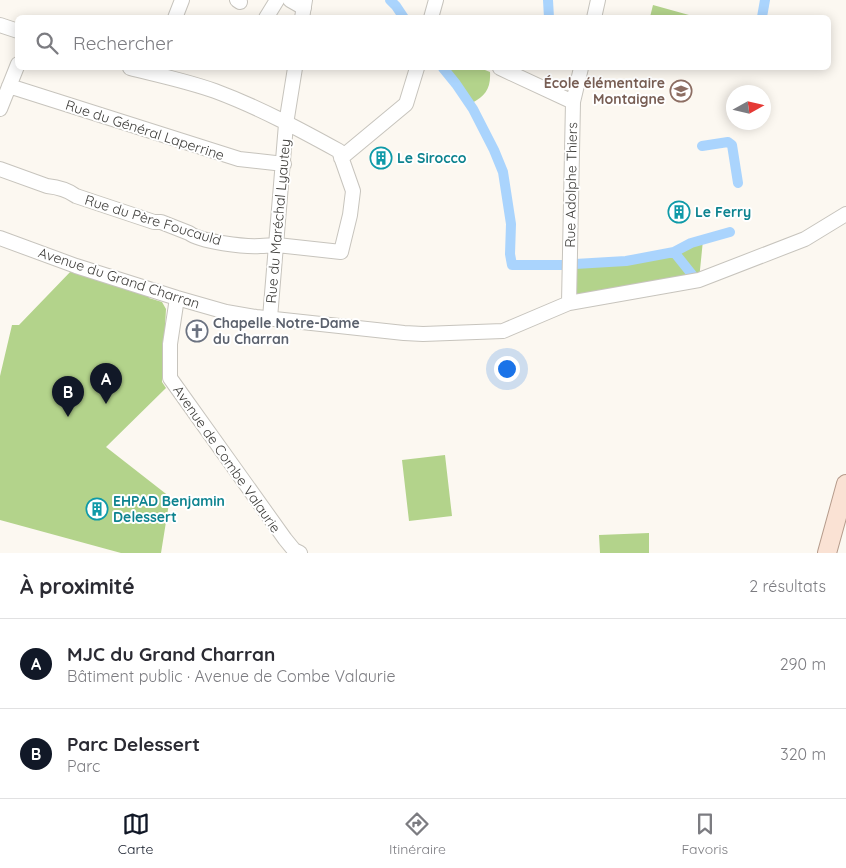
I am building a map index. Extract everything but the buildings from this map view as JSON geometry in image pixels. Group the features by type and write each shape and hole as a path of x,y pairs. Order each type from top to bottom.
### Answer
{"main road":[{"path":"827,553 843,506 846,484"}],"street":[{"path":"176,15 182,0"},
{"path":"268,15 277,0"},
{"path":"290,0 304,8"},
{"path":"432,15 436,0"},
{"path":"595,15 598,0"},
{"path":"0,25 15,30"},
{"path":"0,109 16,70"},
{"path":"138,70 215,91 260,110 339,152 341,158 406,104 416,70"},
{"name":"Rue du Maréchal Lyautey","path":"270,318 286,124 295,70"},
{"path":"504,70 573,102"},
{"name":"Rue Adolphe Thiers","path":"569,303 573,102 581,70"},
{"name":"Rue du Général Laperrine","path":"9,86 239,159 284,164"},
{"name":"Rue du Père Foucauld","path":"0,169 154,222 161,222 193,236 218,243 260,246 277,245 341,252 350,215 353,191 341,158"},
{"name":"Avenue du Grand Charran","path":"0,238 76,266 226,312 414,334 503,331 569,303 699,280 805,239 846,214"},
{"name":"Avenue de Combe Valaurie","path":"177,298 170,344 170,378 285,539 294,550 300,553"}],"green space":[{"path":"653,5 689,15 650,15"},
{"path":"447,70 485,70 490,72 486,91 472,103"},
{"path":"703,240 699,280 569,303 575,264 626,261 674,252 691,243"},
{"path":"73,269 148,294 149,298 162,302 166,309 162,382 166,388 106,447 170,497 161,553 121,553 0,520 0,376 12,325 19,325"},
{"path":"445,455 452,516 409,521 402,460"},
{"path":"649,533 649,553 600,553 599,535"}],"waterway":[{"path":"390,0 402,15"},
{"path":"548,0 549,15"},
{"path":"762,15 765,0"},
{"path":"445,70 473,109 503,172 511,224 510,254 512,265 564,265"},
{"path":"702,146 728,142 732,145 738,183"},
{"path":"575,264 626,261 674,252 691,243 730,232"},
{"path":"674,252 694,277"}],"place":[{"name":"École élémentaire Montaigne","path":"681,91"},
{"name":"Le Sirocco","path":"381,158"},
{"name":"Le Ferry","path":"679,212"},
{"name":"Chapelle Notre-Dame du Charran","path":"197,331"},
{"name":"MJC du Grand Charran","path":"106,404"},
{"name":"Parc Delessert","path":"68,417"},
{"name":"EHPAD Benjamin Delessert","path":"97,509"}]}
